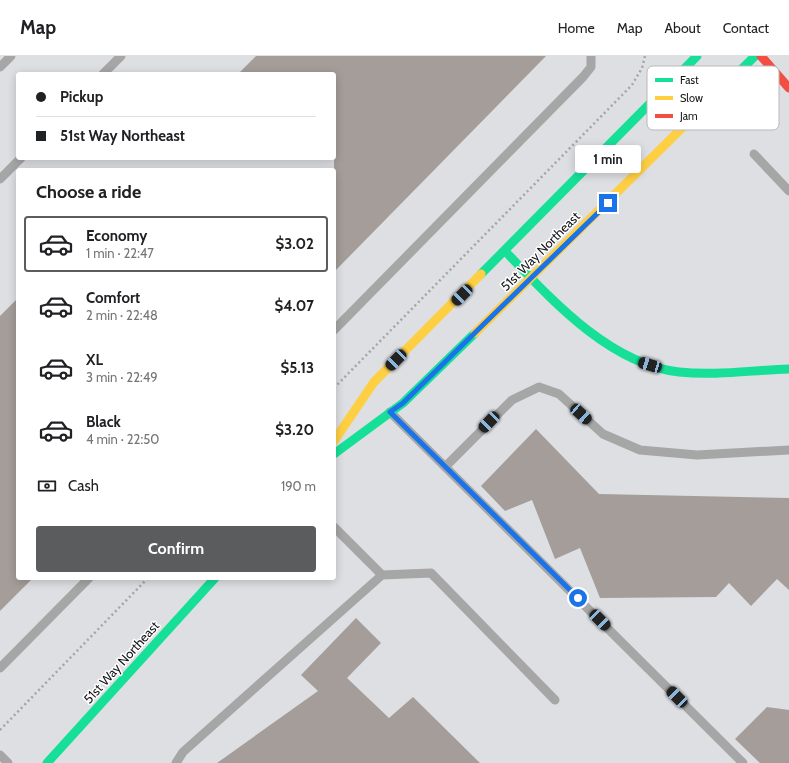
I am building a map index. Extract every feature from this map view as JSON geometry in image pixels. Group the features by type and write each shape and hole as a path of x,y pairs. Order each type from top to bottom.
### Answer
{"street":[{"name":"51st Way Northeast","path":"687,66 697,56"},
{"name":"51st Way Northeast","path":"745,66 755,56"},
{"path":"761,56 770,66"},
{"path":"779,77 789,88"},
{"name":"51st Way Northeast","path":"336,438 374,382 647,107"},
{"name":"51st Way Northeast","path":"336,452 403,403 531,279 681,130"},
{"path":"505,251 531,279 584,329 611,348 638,361 675,372 709,374 789,369"},
{"name":"51st Way Northeast","path":"47,763 213,580"}],"lane":[{"path":"0,68 11,56"},
{"path":"105,72 121,56"},
{"path":"336,328 583,78 591,67 591,56"},
{"path":"754,154 789,191"},
{"path":"0,179 19,160"},
{"path":"445,467 512,400 540,388 559,394 603,434 640,450 697,455 789,450"},
{"path":"390,412 743,763"},
{"path":"336,529 382,575"},
{"path":"176,763 183,752 382,575 431,573 555,700"},
{"path":"0,668 87,580"},
{"path":"0,756 8,763"}],"path":[{"path":"336,386 632,85 642,68 644,56"},
{"path":"0,730 146,580"}],"building":[{"path":"256,56 546,56 336,270 336,168 334,168 334,160 336,160 336,72 240,72"},
{"path":"16,300 16,580 31,580 0,611 0,316"},
{"path":"536,429 599,494 789,498 789,590 777,579 751,606 729,583 716,597 600,598 580,548 555,559 532,500 505,511 481,486"},
{"path":"356,618 381,643 347,678 389,718 413,697 480,763 217,763 318,691 301,675"},
{"path":"767,707 789,710 789,763 760,763 735,739"}],"traffic: fast":[{"path":"687,66 697,56"},
{"path":"745,66 755,56"},
{"path":"481,274 647,106"},
{"path":"505,251 542,289 583,326 605,343 629,356 653,366 679,372 693,373 789,369"},
{"path":"336,453 403,403 475,333"},
{"path":"47,763 213,580"}],"traffic: slow":[{"path":"475,333 680,130"},
{"path":"336,438 374,382 481,274"}],"traffic: jam":[{"path":"761,56 770,66"},
{"path":"779,77 789,88"}],"route":[{"path":"578,598 390,412 403,403 608,203"}]}
